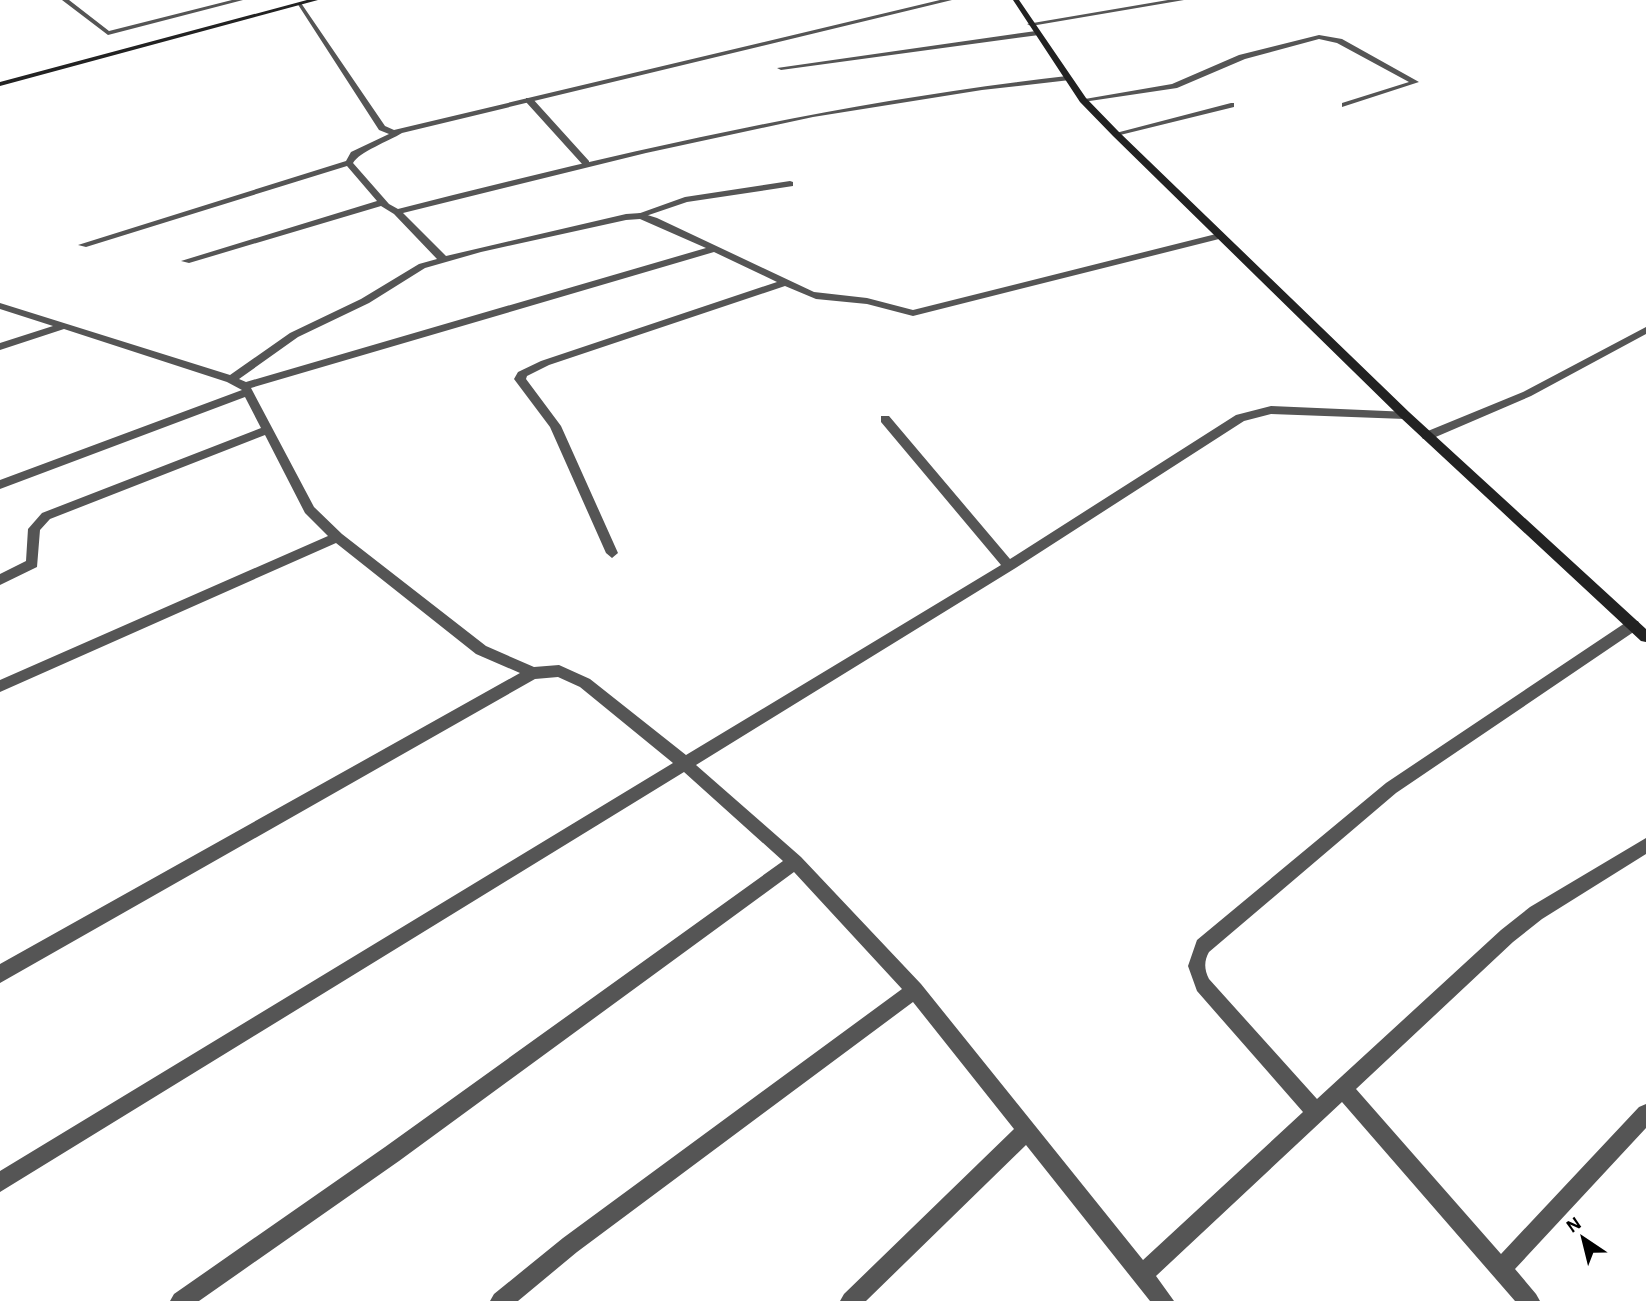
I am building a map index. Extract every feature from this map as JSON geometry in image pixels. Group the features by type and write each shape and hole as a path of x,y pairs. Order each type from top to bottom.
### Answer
{"street":[{"path":"65,0 108,33 240,0"},
{"path":"0,84 315,0"},
{"path":"83,245 349,163 354,154 383,142 393,133 949,0"},
{"path":"1016,0 1083,100 1116,134 1427,436 1646,637"},
{"path":"780,68 1033,28 1181,0"},
{"path":"299,4 382,128 393,133"},
{"path":"1083,100 1174,86 1242,57 1319,37 1339,41 1415,82 1345,105"},
{"path":"397,212 586,163 892,101 975,87 1067,78"},
{"path":"529,100 586,163"},
{"path":"1116,134 1231,105"},
{"path":"349,163 383,202 397,212 443,259"},
{"path":"242,385 294,335 365,301 422,266 637,216 685,200 789,184"},
{"path":"186,261 383,202"},
{"path":"637,216 653,220 821,298 862,300 898,312 913,313 1220,236"},
{"path":"0,485 242,385 715,249"},
{"path":"612,553 555,426 520,379 522,374 537,366 788,282"},
{"path":"0,306 242,385 309,510 337,537 481,650 533,673"},
{"path":"0,347 63,326"},
{"path":"1427,436 1527,394 1646,330"},
{"path":"0,1182 1009,566 1240,418 1271,410 1405,415"},
{"path":"885,419 1009,566"},
{"path":"0,580 32,564 34,529 46,516 267,430"},
{"path":"0,686 337,537"},
{"path":"1317,1113 1203,985 1195,972 1196,959 1203,946 1391,788 1633,625"},
{"path":"0,974 533,673 559,671 570,674 585,683 684,763 796,862 915,990 1163,1301"},
{"path":"1143,1274 1526,920 1646,845"},
{"path":"181,1301 404,1146 796,862"},
{"path":"501,1301 570,1245 915,990"},
{"path":"1343,1089 1530,1301"},
{"path":"1501,1269 1646,1114"},
{"path":"851,1301 1027,1130"}]}
